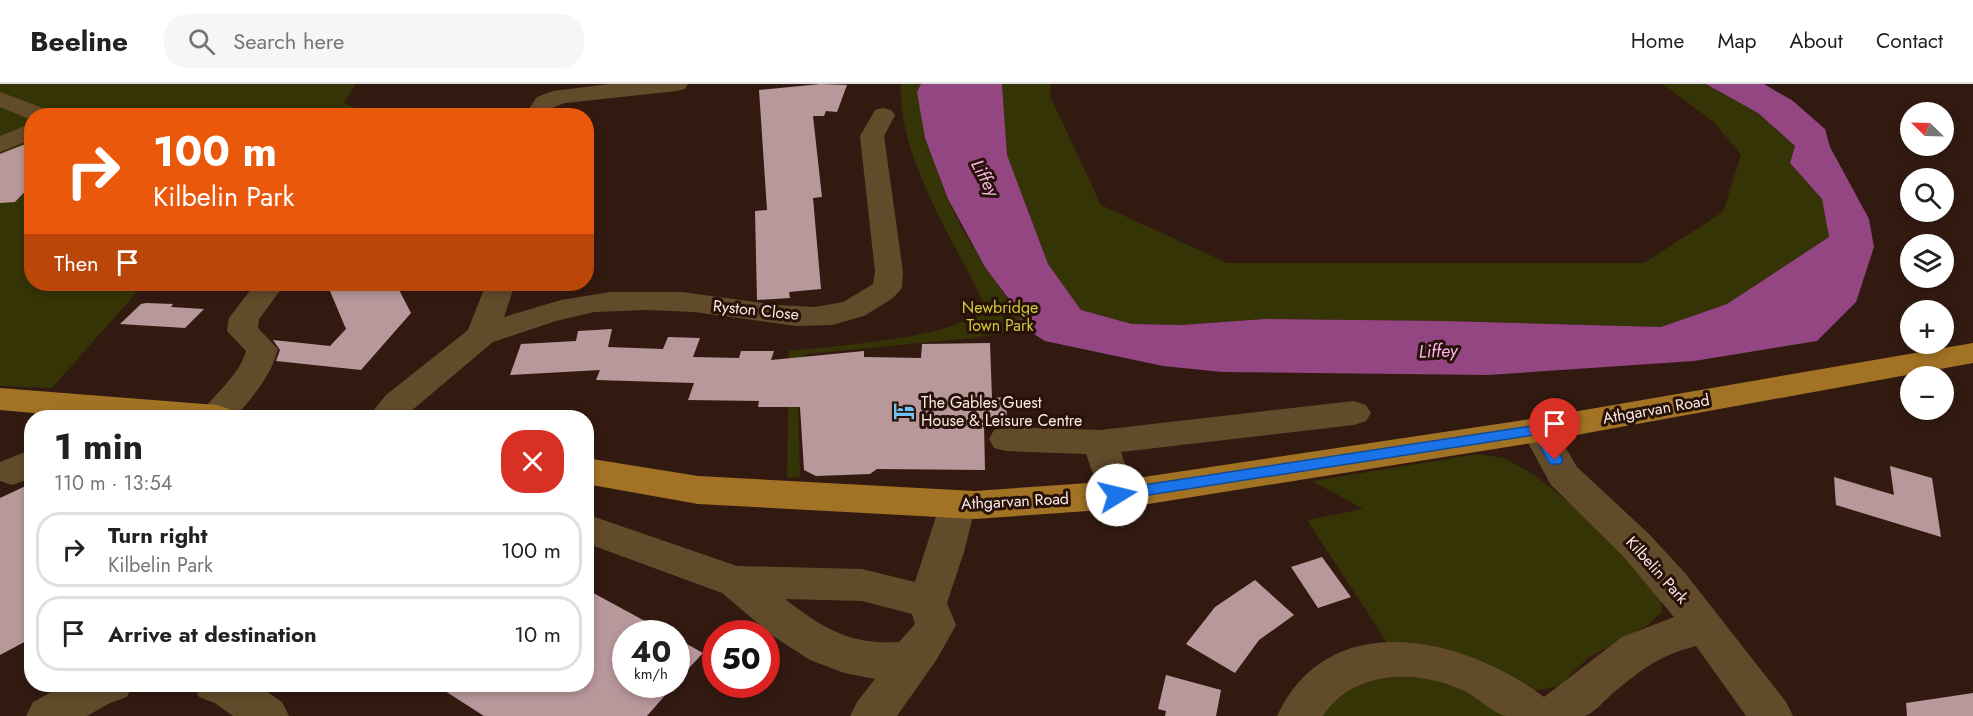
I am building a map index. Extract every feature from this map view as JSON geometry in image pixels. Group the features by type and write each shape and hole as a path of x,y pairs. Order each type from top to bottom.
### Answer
{"main road":[{"name":"Athgarvan Road","path":"594,472 698,490 958,504 1117,495 1538,430 1973,352"},
{"path":"0,399 133,410"}],"street":[{"path":"541,108 545,102 561,96 677,84"},
{"path":"0,99 24,109"},
{"name":"Ryston Close","path":"482,335 565,308 607,302 652,300 705,304 773,315 817,316 846,312 867,302 887,288 889,272 872,122"},
{"path":"0,145 24,134"},
{"path":"222,410 260,362 262,349 242,331 243,318 264,291"},
{"path":"392,410 482,335 498,291"},
{"path":"1006,439 1100,442 1354,413"},
{"name":"Kilbelin Park","path":"1538,430 1564,476 1636,545 1705,626 1771,716"},
{"path":"1100,442 1117,495"},
{"path":"872,716 923,648 936,625 927,603 945,552 958,504"},
{"path":"594,531 736,582 862,585 927,603"},
{"path":"736,582 803,637 842,655 879,661 909,659 923,648"},
{"path":"1553,716 1636,650 1672,635 1705,626"},
{"path":"1299,716 1307,699 1334,675 1370,661 1412,659 1446,665 1481,678 1513,698 1535,716"},
{"path":"48,716 92,692"},
{"path":"233,692 267,716"}],"green space":[{"path":"0,84 356,84 344,103 355,108 24,108 24,291 138,291 52,388 0,386"},
{"name":"Newbridge Town Park","path":"901,84 921,84 917,92 948,199 974,249 1026,329 973,338 806,354 797,368 800,477 787,478 789,351 921,334 969,319 986,308 918,170 908,141 902,112"},
{"path":"1002,84 1051,84 1050,96 1101,205 1227,263 1644,263 1723,212 1741,155 1715,123 1663,84 1706,84 1758,113 1795,146 1790,163 1822,199 1829,237 1727,304 1661,327 1264,319 1182,325 1132,324 1081,310 1048,264 1007,155"},
{"path":"1478,454 1504,458 1535,475 1600,528 1661,598 1662,612 1648,625 1588,658 1559,686 1535,691 1388,644 1307,520 1363,509 1312,481"},
{"path":"1402,672 1452,680 1516,716 1321,716 1325,709 1357,682"}],"water":[{"name":"Liffey","path":"921,84 1002,84 1007,155 1048,264 1081,310 1132,324 1182,325 1264,319 1661,327 1727,304 1829,237 1822,199 1790,163 1795,146 1758,113 1706,84 1764,84 1793,101 1825,129 1830,147 1869,219 1874,247 1856,302 1817,341 1694,361 1488,375 1222,372 1163,366 1045,341 1026,329 1011,302 985,267 948,199 925,138 917,92"}],"building":[{"path":"821,84 847,85 837,112 826,111 824,116 813,116 822,197 813,198 821,289 789,292 790,298 757,300 755,211 767,210 759,90"},
{"path":"24,145 24,192 15,202 0,203 0,154"},
{"path":"330,291 400,291 411,313 361,370 276,361 280,350 273,340 330,346 346,329"},
{"path":"141,304 204,309 185,328 120,324"},
{"name":"The Gables Guest House & Leisure Centre","path":"612,329 608,347 663,349 668,337 700,338 693,357 739,358 741,351 774,351 771,360 864,351 864,357 921,358 922,344 990,343 992,398 1006,397 1007,424 984,424 985,470 877,469 870,474 816,476 804,470 800,407 758,407 759,401 688,400 694,383 596,380 600,370 510,375 521,344 576,341 578,331"},
{"path":"1890,466 1932,478 1941,537 1836,505 1834,477 1894,495"},
{"path":"24,487 24,642 0,655 0,498"},
{"path":"1322,557 1351,597 1318,608 1291,567"},
{"path":"1255,580 1294,615 1259,640 1235,673 1186,644 1215,607"},
{"path":"594,593 643,620 612,620 612,698 663,698 647,716 484,716 446,692 594,692"},
{"path":"690,646 702,654 690,667"},
{"path":"1166,675 1221,690 1216,716 1165,716 1166,711 1158,709"},
{"path":"1973,693 1973,716 1907,716 1906,703"}],"place":[{"name":"The Gables Guest House & Leisure Centre","path":"904,411"}],"route":[{"path":"1117,495 1538,430 1555,460"}]}
